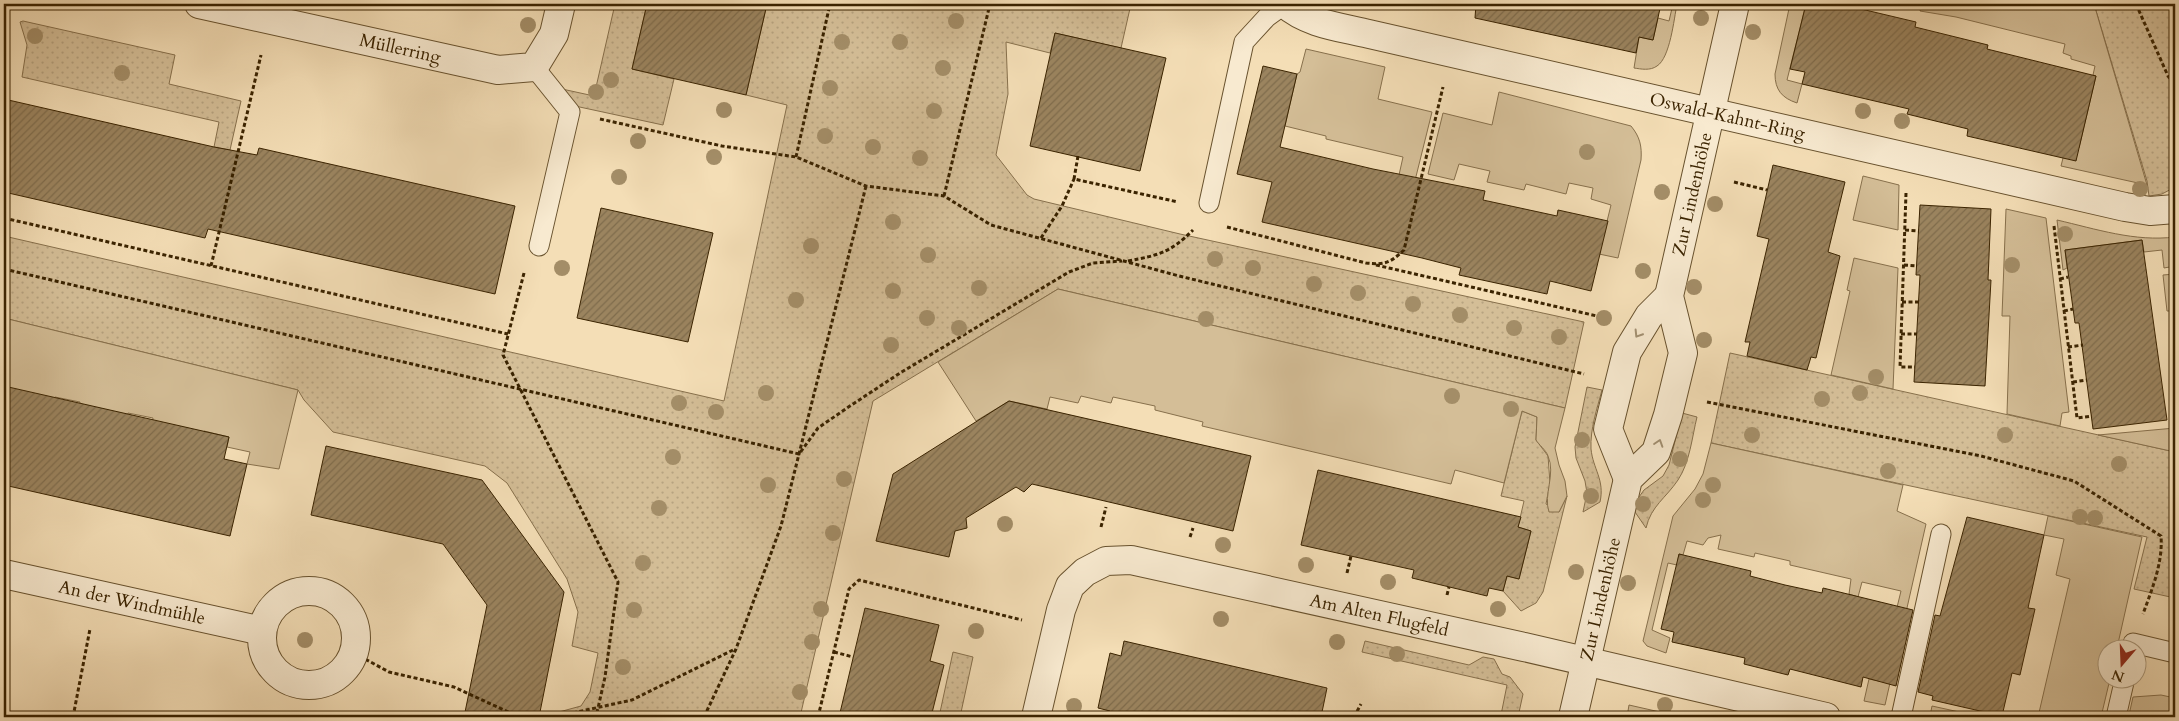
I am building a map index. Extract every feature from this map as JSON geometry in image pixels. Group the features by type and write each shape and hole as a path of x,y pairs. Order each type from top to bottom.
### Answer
{"street":[{"name":"Müllerring","path":"199,4 498,70 534,67"},
{"path":"534,67 554,34 561,4"},
{"name":"Oswald-Kahnt-Ring","path":"1285,4 1296,13 1310,20 2125,206 2150,211 2175,209"},
{"name":"Zur Lindenhöhe","path":"1573,717 1628,479 1656,452 1668,415 1683,353 1669,296 1735,4"},
{"path":"1628,479 1608,429 1627,352 1649,316 1669,296"},
{"name":"Am Alten Flugfeld","path":"1036,717 1061,610 1070,586 1084,572 1106,561 1131,560 1826,717"},
{"name":"An der Windmühle","path":"4,574 96,596 262,631"},
{"path":"304,591 320,591 334,598 346,608 354,622 356,637 354,653 347,666 335,678 322,684 306,685 291,682 277,673 267,661 262,647 262,631 266,616 276,604 289,594 304,591"}],"lane":[{"path":"1209,203 1244,42 1267,17 1285,4"},
{"path":"534,67 570,112 539,246"},
{"path":"1901,717 1941,534"},
{"path":"2146,646 2175,653"},
{"path":"2116,717 2123,688"}],"path":[{"path":"796,157 830,4"},
{"path":"570,112 722,146 796,157 866,186 944,196 990,4"},
{"path":"2136,4 2168,76 2175,84"},
{"path":"211,266 269,19"},
{"path":"1366,263 1380,264 1392,261 1404,250 1444,84"},
{"path":"1041,238 1062,206 1074,179 1078,156"},
{"path":"1074,179 1183,204 1209,203"},
{"path":"1734,182 1767,190"},
{"path":"704,717 736,648 781,526 866,186"},
{"path":"1906,188 1900,367 1915,367"},
{"path":"799,454 818,428 847,408 900,373 1069,272 1093,263 1126,261 1165,253 1196,227 1209,203"},
{"path":"1209,203 1214,224 1366,263 1597,316"},
{"path":"4,218 508,334"},
{"path":"2053,223 2077,418 2092,416"},
{"path":"1905,230 1919,231"},
{"path":"539,246 530,251 503,355 618,582 605,677 596,717"},
{"path":"1904,265 1917,266"},
{"path":"4,269 521,391 799,454"},
{"path":"2060,279 2068,277"},
{"path":"1902,302 1919,302"},
{"path":"2064,310 2073,309"},
{"path":"1901,334 1917,334"},
{"path":"2068,347 2083,345"},
{"path":"2072,382 2087,380"},
{"path":"818,717 849,589 859,580 1030,622"},
{"path":"73,717 96,596"},
{"path":"554,717 632,700 736,648"},
{"path":"834,652 853,657"},
{"path":"354,653 389,672 454,687 519,717"},
{"path":"1354,717 1361,704"}],"shaded area":[{"path":"615,4 647,4 632,69 674,79 663,125 575,106 562,89 594,96"},
{"path":"767,4 1131,4 1121,48 1055,33 1050,53 1006,42 1008,94 996,155 1027,195 1034,199 1180,234 1584,322 1565,408 1058,289 873,401 800,717 547,717 548,715 581,706 590,692 598,653 572,646 578,612 567,579 507,483 485,466 333,432 304,400 298,390 4,318 4,236 724,401 787,105 746,95"},
{"path":"1673,4 1677,4 1673,28 1668,47 1661,62 1651,69 1634,68 1639,37 1653,40 1658,18 1669,21"},
{"path":"1790,4 1806,4 1787,80 1802,84 1797,103 1787,99 1780,93 1775,80"},
{"path":"1922,4 2094,4 2147,185 2061,166 2066,146 2079,148 2096,76 2093,75 2095,66 2071,59 2071,56 2063,53 2065,44 1956,17 1920,11"},
{"path":"2094,4 2175,4 2175,187 2162,194 2149,196 2147,181"},
{"path":"23,21 175,55 169,84 241,101 230,150 214,147 219,122 22,77 27,45 20,22"},
{"path":"1306,49 1385,67 1378,99 1432,112 1399,245 1399,175 1403,157 1326,139 1326,136 1285,126 1297,74 1300,72"},
{"path":"1499,92 1631,126 1634,130 1640,142 1641,160 1618,258 1599,254 1611,205 1591,199 1593,188 1569,183 1566,194 1526,184 1524,190 1487,182 1490,171 1459,164 1454,180 1428,174 1443,113 1492,125"},
{"path":"1863,176 1899,185 1898,230 1853,220"},
{"path":"2006,209 2046,218 2069,412 2062,413 2060,426 2007,414 2010,316 2002,316"},
{"path":"2057,220 2130,236 2145,238 2175,237 2175,266 2164,268 2162,250 2144,252 2142,240 2065,250 2067,268 2063,270"},
{"path":"1854,258 1898,268 1893,389 1831,375 1850,291 1847,290"},
{"path":"2175,274 2175,341 2171,311 2167,311 2163,275"},
{"path":"1058,289 1565,408 1555,448 1565,481 1567,496 1559,512 1549,512 1547,499 1551,470 1550,463 1547,454 1536,440 1537,417 1522,411 1504,483 1455,470 1451,484 1202,426 1203,422 1155,410 1155,406 1113,397 1111,403 1081,396 1078,403 1050,397 1047,409 1009,401 976,421 938,362"},
{"path":"4,318 298,390 279,469 247,464 250,452 227,447 229,437 204,431 202,439 152,427 153,418 128,413 126,420 79,409 80,402 55,397 53,403 4,394"},
{"path":"1730,353 2175,452 2175,598 2134,589 2147,537 1711,443"},
{"path":"1587,387 1602,390 1594,419 1591,442 1592,456 1600,481 1601,494 1600,502 1583,512 1587,493 1585,481 1576,458 1575,447"},
{"path":"1522,411 1537,417 1536,440 1548,456 1550,483 1546,504 1559,512 1567,496 1543,592 1536,603 1521,611 1503,591 1507,576 1519,579 1531,531 1518,527 1524,501 1501,496"},
{"path":"1682,413 1697,417 1688,457 1678,480 1651,514 1646,528 1635,512 1639,497 1644,490 1663,476 1669,465"},
{"path":"2175,428 2175,452 2098,435"},
{"path":"1711,443 1903,485 1897,511 1926,524 1885,705 1864,701 1869,679 1879,681 1901,591 1862,582 1858,597 1849,594 1851,579 1790,565 1790,561 1755,553 1754,557 1718,549 1721,535 1708,538 1703,545 1687,541 1683,555 1679,554 1677,565 1668,563 1652,630 1670,638 1666,653 1647,646 1643,641 1673,516 1695,489 1703,474"},
{"path":"2048,516 2142,537 2119,638 2096,638 2096,688 2108,688 2101,717 2038,717 2070,579 2056,575 2064,539 2044,535"},
{"path":"1365,641 1469,665 1483,657 1494,659 1502,674 1510,677 1523,694 1518,717 1501,715 1507,685 1362,652"},
{"path":"953,652 973,657 960,717 939,717"},
{"path":"2161,695 2175,698 2175,717 2137,717 2129,715 2133,697"},
{"path":"1629,705 1682,717 1627,717"},
{"path":"1932,706 1982,717 1930,716"}],"building":[{"path":"647,4 767,4 746,95 632,69"},
{"path":"1476,4 1661,4 1653,40 1639,37 1636,53 1475,18"},
{"path":"1806,4 1840,4 1916,22 1915,27 1988,45 1987,49 2096,76 2076,161 1967,136 1968,129 1907,114 1909,109 1802,84 1805,72 1790,69"},
{"path":"1055,33 1166,58 1140,171 1030,146"},
{"path":"1263,66 1297,74 1280,147 1373,169 1485,191 1483,200 1557,216 1558,210 1608,221 1591,291 1550,281 1547,294 1459,275 1461,268 1422,258 1262,222 1272,182 1237,174"},
{"path":"4,99 214,147 257,155 259,148 515,206 495,294 208,229 205,238 4,192"},
{"path":"1773,165 1845,182 1828,252 1840,256 1816,358 1811,357 1807,370 1747,356 1750,342 1745,342 1769,239 1757,236"},
{"path":"1920,205 1991,209 1988,280 1991,280 1985,386 1914,382 1920,275 1916,275"},
{"path":"601,208 713,233 688,342 577,318"},
{"path":"2142,240 2167,420 2093,429 2079,323 2075,323 2065,250"},
{"path":"4,386 229,437 224,459 247,464 230,536 4,485"},
{"path":"1009,401 1251,456 1233,531 1032,484 1024,492 1016,487 966,518 967,528 955,531 949,557 876,541 893,474"},
{"path":"326,446 482,480 564,592 539,717 464,717 487,605 443,544 311,515"},
{"path":"1318,470 1521,517 1518,527 1531,531 1519,579 1507,576 1503,591 1489,588 1487,596 1412,578 1414,570 1301,545"},
{"path":"1967,517 2044,535 2028,608 2035,609 2020,675 2012,673 2002,716 1932,700 1933,696 1918,692 1935,615 1940,616"},
{"path":"1679,554 1751,571 1750,576 1785,585 1822,593 1823,588 1913,610 1896,686 1863,677 1861,687 1790,669 1788,675 1744,664 1745,658 1672,642 1674,632 1661,629"},
{"path":"865,608 939,625 930,661 944,665 931,717 839,717"},
{"path":"1124,641 1327,688 1321,717 1108,717 1110,711 1098,708 1110,653 1121,656"}]}
